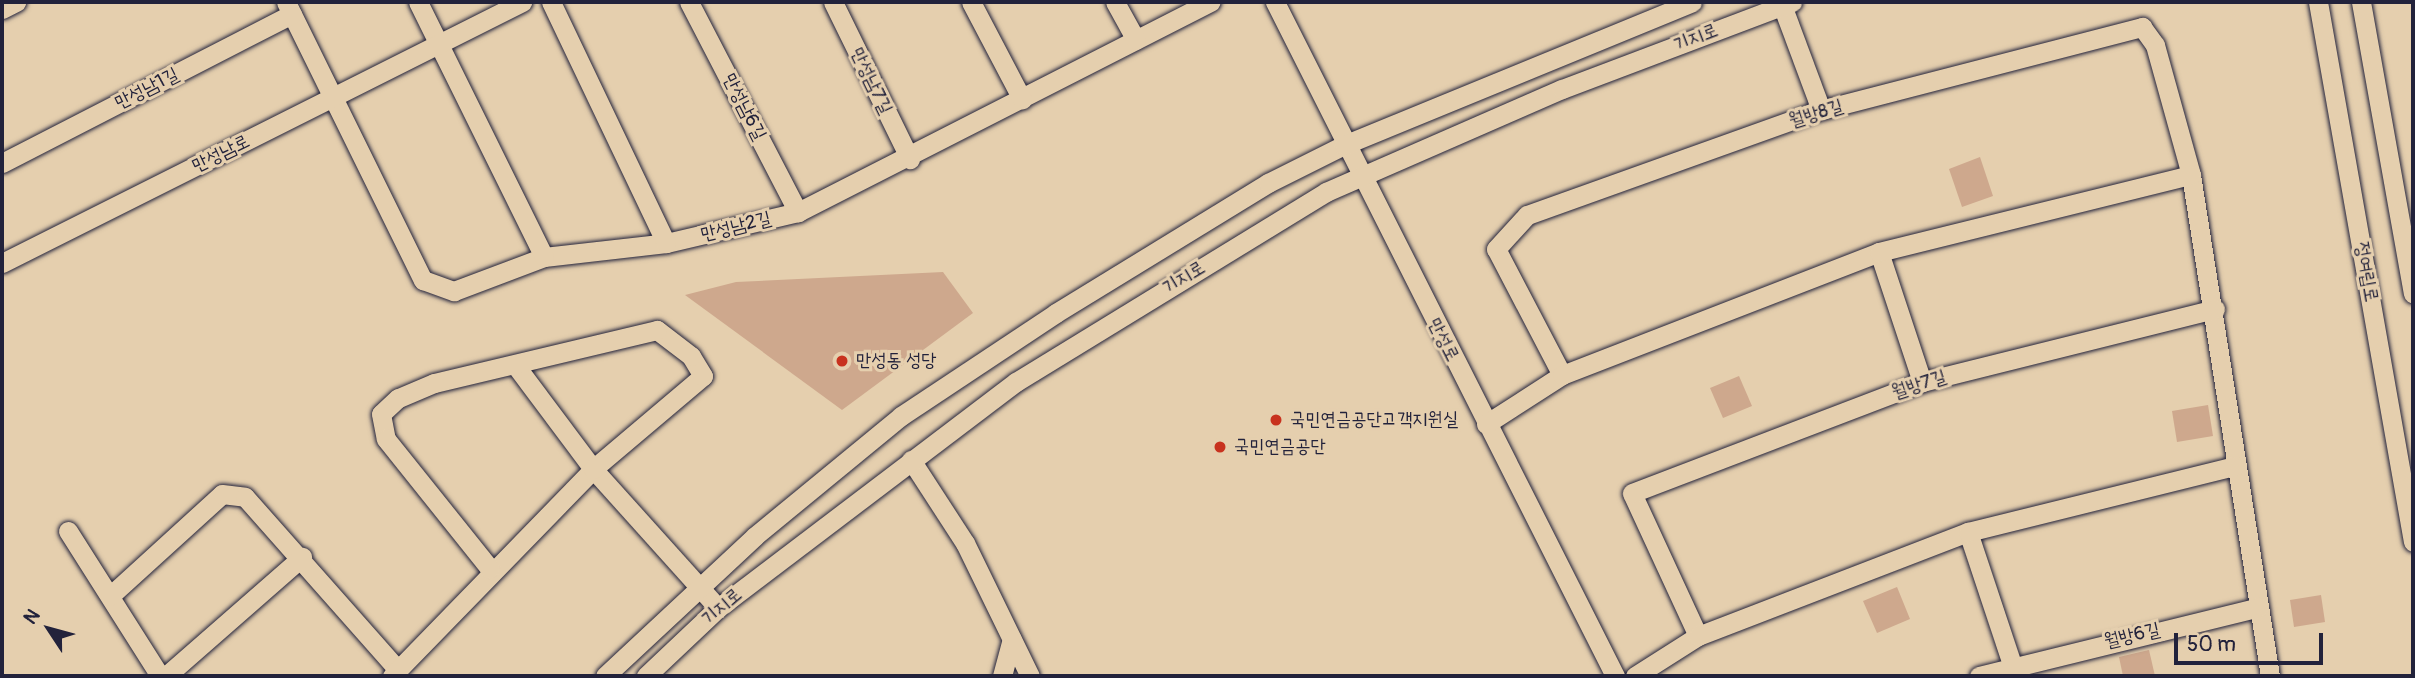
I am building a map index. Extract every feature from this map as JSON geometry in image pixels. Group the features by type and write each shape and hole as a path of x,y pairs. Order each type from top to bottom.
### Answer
{"street":[{"path":"2,9 16,2"},
{"path":"418,2 544,257"},
{"name":"만성남로","path":"2,263 440,46 522,2"},
{"path":"551,2 666,243"},
{"name":"만성남6길","path":"689,2 798,212"},
{"name":"만성남7길","path":"833,2 910,159"},
{"path":"971,2 1021,99"},
{"path":"1115,2 1136,40"},
{"name":"만성남2길","path":"289,8 336,97 423,280 454,292 544,257 666,243 798,212 910,159 1211,2"},
{"name":"만성로","path":"1275,2 1361,179 1615,676"},
{"name":"기지로","path":"605,676 699,587 901,416 1185,234 1344,145 1692,2"},
{"name":"정여립로","path":"2318,2 2413,542"},
{"path":"2361,2 2413,293"},
{"path":"1787,3 1821,110"},
{"name":"기지로","path":"646,676 718,608 1027,375 1326,192 1562,89 1787,3"},
{"name":"만성남1길","path":"2,163 289,8"},
{"name":"월방8길","path":"1562,375 1496,249 1527,215 1821,110 2143,27 2155,45 2191,175 2215,309"},
{"path":"1486,424 1562,375 1879,252 2191,175"},
{"path":"1879,252 1922,382"},
{"path":"2215,309 2234,466 2270,676"},
{"name":"월방7길","path":"1698,636 1632,493 1922,382 2215,309"},
{"path":"110,596 222,494 245,497 302,557 395,673 490,569 593,469 703,376 691,356 657,330 516,366 434,383 398,398 381,414 386,439 490,569"},
{"path":"516,366 593,469 718,608"},
{"path":"911,460 965,543 1030,676"},
{"path":"1635,676 1698,636 1968,532 2234,466"},
{"path":"68,531 160,676"},
{"path":"1968,532 2012,664"},
{"path":"166,676 302,557"},
{"name":"월방6길","path":"1979,676 2012,664 2259,607"},
{"path":"1002,676 1012,639"}],"building":[{"path":"1980,157 1993,196 1962,207 1949,169"},
{"name":"만성동 성당","path":"943,272 973,313 842,410 685,295 736,282"},
{"path":"1739,376 1752,406 1723,418 1710,388"},
{"path":"2208,405 2213,436 2177,442 2172,411"},
{"path":"1897,587 1910,619 1877,633 1863,601"},
{"path":"2321,595 2325,622 2294,627 2290,600"},
{"path":"2149,650 2155,676 2123,676 2119,657"}],"place":[{"name":"만성동 성당","path":"842,361"},
{"name":"국민연금공단고객지원실","path":"1276,420"},
{"name":"국민연금공단","path":"1220,447"}]}
